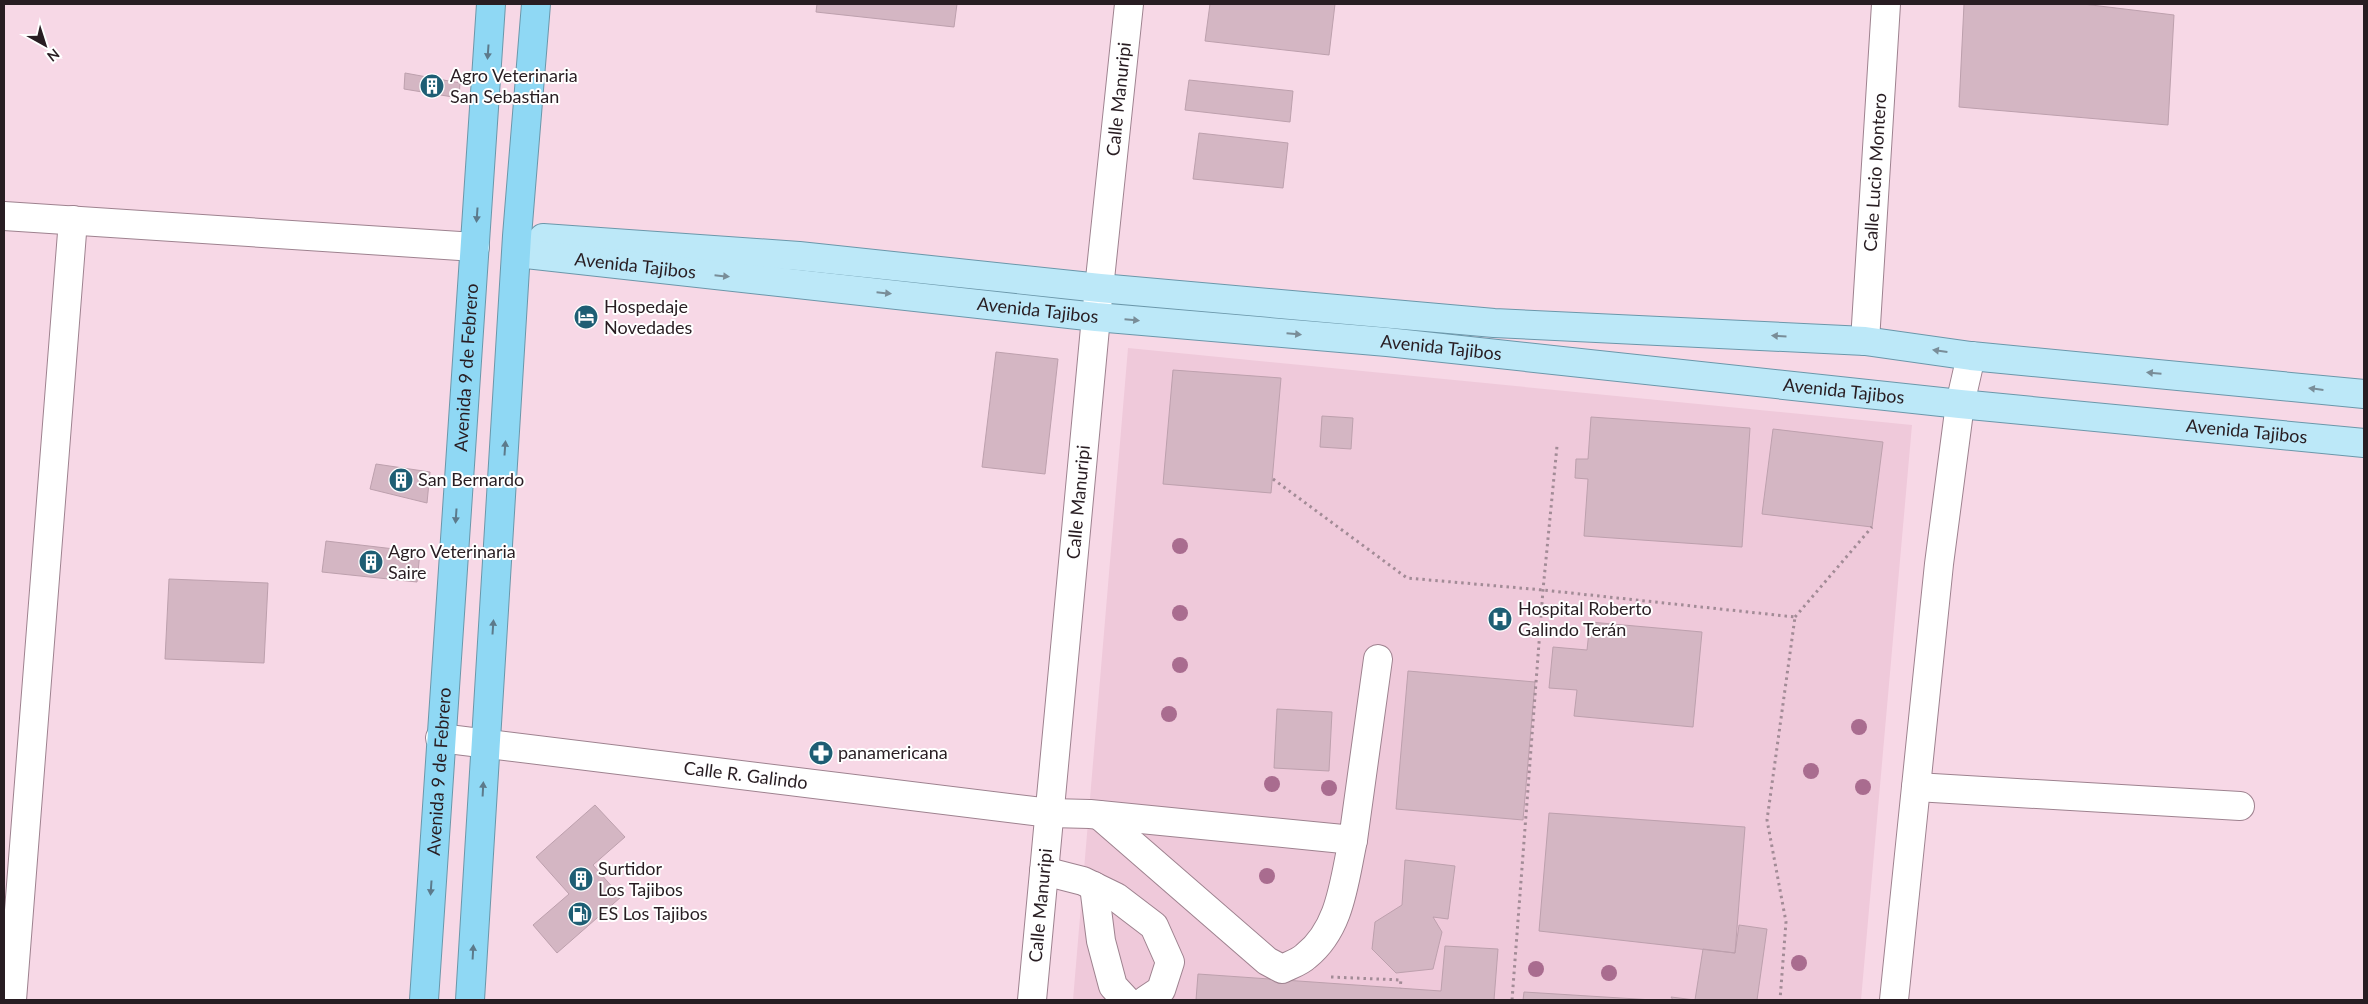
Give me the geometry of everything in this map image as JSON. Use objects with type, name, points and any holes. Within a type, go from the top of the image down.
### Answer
[{"type":"highway","name":"Avenida 9 de Febrero","points":[[424,1000],[440,738],[491,4]]},
{"type":"highway","points":[[470,1000],[517,245],[536,4]]},
{"type":"main road","name":"Avenida Tajibos","points":[[517,245],[798,256],[1100,288],[1494,323],[1865,341],[1971,356],[2364,394]]},
{"type":"main road","name":"Avenida Tajibos","points":[[517,245],[1096,317],[1388,342],[1960,404],[2364,443]]},
{"type":"street","name":"Calle Manuripi","points":[[1032,1000],[1096,317],[1129,4]]},
{"type":"street","name":"Calle Lucio Montero","points":[[1865,341],[1886,4]]},
{"type":"street","points":[[4,216],[475,247]]},
{"type":"street","points":[[12,1000],[73,220]]},
{"type":"street","points":[[1894,1000],[1939,564],[1960,404],[1971,356]]},
{"type":"street","points":[[1099,815],[1267,961],[1282,969],[1306,957],[1323,938],[1337,915],[1353,840],[1378,659]]},
{"type":"street","name":"Calle R. Galindo","points":[[440,738],[1050,813],[1099,815],[1353,840]]},
{"type":"street","points":[[1916,787],[2240,806]]},
{"type":"street","points":[[1044,871],[1083,880],[1116,896],[1154,926],[1170,962],[1161,990],[1146,1000]]},
{"type":"street","points":[[1094,886],[1101,941],[1113,986],[1126,1000]]},
{"type":"path","points":[[1512,1000],[1543,590],[1557,446]]},
{"type":"path","points":[[1273,479],[1407,578],[1543,590],[1795,617]]},
{"type":"path","points":[[1780,1000],[1786,922],[1767,820],[1795,617],[1872,527]]},
{"type":"path","points":[[1282,969],[1292,975],[1402,980],[1400,988]]},
{"type":"shaded area","name":"Hospital Roberto Galindo Terán","points":[[1128,348],[1912,425],[1861,1000],[1073,1000]]},
{"type":"building","points":[[817,4],[957,4],[954,27],[816,12]]},
{"type":"building","points":[[1210,4],[1335,4],[1329,55],[1205,41]]},
{"type":"building","points":[[1964,4],[2083,4],[2174,15],[2168,125],[1959,107]]},
{"type":"building","name":"Agro Veterinaria San Sebastian","points":[[405,73],[460,83],[459,98],[404,89]]},
{"type":"building","points":[[1189,80],[1293,91],[1290,122],[1185,110]]},
{"type":"building","points":[[1199,133],[1288,143],[1283,188],[1193,179]]},
{"type":"building","points":[[996,352],[1058,359],[1045,474],[982,467]]},
{"type":"building","points":[[1173,370],[1281,378],[1271,493],[1163,484]]},
{"type":"building","points":[[1322,416],[1353,418],[1351,449],[1320,447]]},
{"type":"building","points":[[1591,417],[1750,428],[1742,547],[1584,536],[1588,479],[1575,478],[1576,459],[1588,459]]},
{"type":"building","points":[[1773,429],[1883,442],[1872,527],[1762,514]]},
{"type":"building","name":"San Bernardo","points":[[376,464],[430,472],[427,503],[370,489]]},
{"type":"building","name":"Agro Veterinaria Saire","points":[[326,541],[420,552],[417,582],[322,572]]},
{"type":"building","points":[[169,579],[268,583],[264,663],[165,659]]},
{"type":"building","points":[[1590,622],[1702,632],[1693,727],[1574,716],[1577,690],[1549,688],[1553,647],[1587,650]]},
{"type":"building","points":[[1408,671],[1535,682],[1523,820],[1396,809]]},
{"type":"building","points":[[1277,709],[1332,712],[1329,771],[1274,768]]},
{"type":"building","name":"Surtidor Los Tajibos","points":[[595,805],[625,837],[593,865],[621,897],[557,953],[533,925],[569,894],[536,857]]},
{"type":"building","points":[[1549,813],[1745,827],[1735,953],[1539,931]]},
{"type":"building","points":[[1405,860],[1455,866],[1448,919],[1433,917],[1442,932],[1433,969],[1396,973],[1372,949],[1375,922],[1402,905]]},
{"type":"building","points":[[1739,925],[1767,929],[1757,1000],[1695,1000],[1703,949],[1735,953]]},
{"type":"building","points":[[1445,946],[1498,949],[1494,1000],[1196,1000],[1198,974],[1441,991]]},
{"type":"building","points":[[1524,992],[1653,1000],[1523,1000]]},
{"type":"building","points":[[1671,997],[1695,1000],[1673,1000]]},
{"type":"place","name":"Agro Veterinaria San Sebastian","points":[[432,86]]},
{"type":"place","name":"Hospedaje Novedades","points":[[586,317]]},
{"type":"place","name":"San Bernardo","points":[[401,480]]},
{"type":"place","name":"Agro Veterinaria Saire","points":[[371,562]]},
{"type":"place","name":"Hospital Roberto Galindo Terán","points":[[1500,619]]},
{"type":"place","name":"panamericana","points":[[821,753]]},
{"type":"place","name":"Surtidor Los Tajibos","points":[[581,879]]},
{"type":"place","name":"ES Los Tajibos","points":[[580,914]]}]
